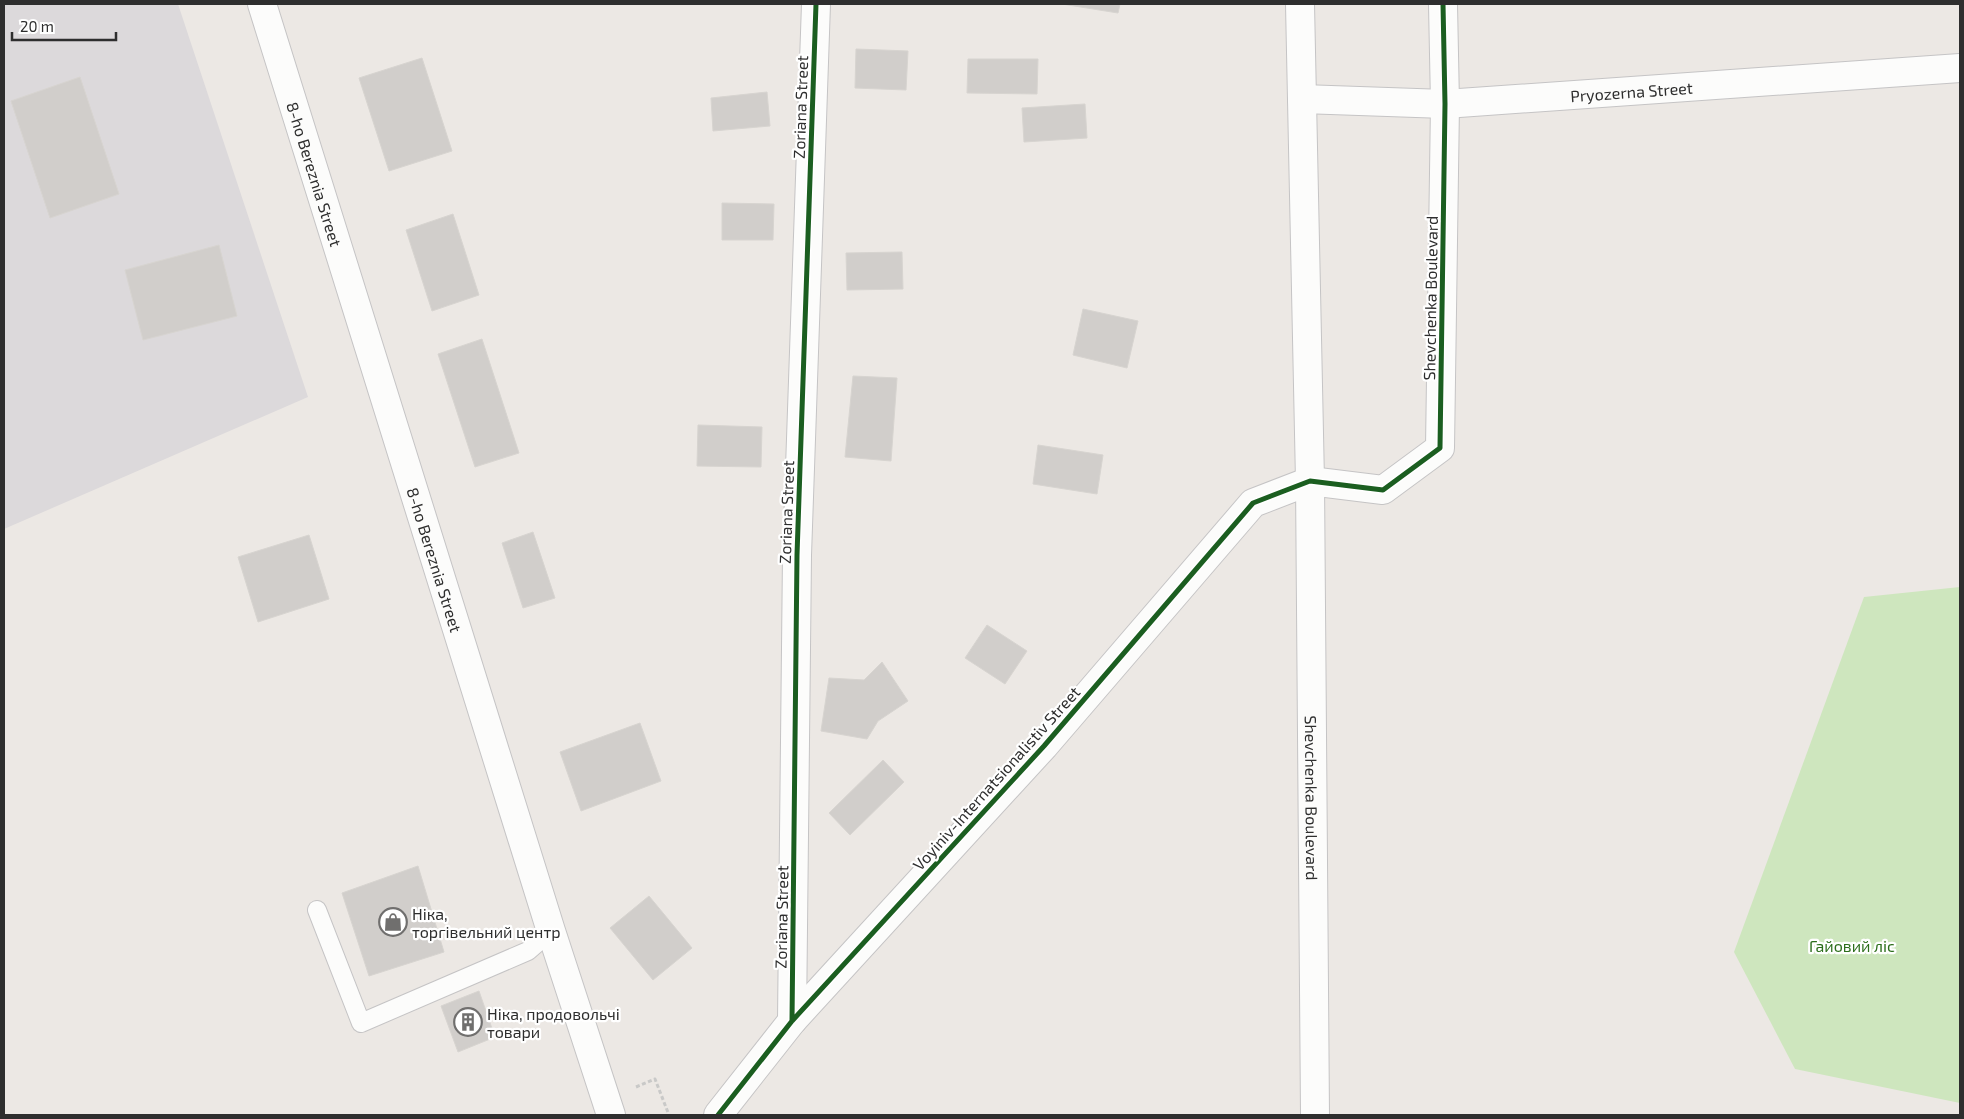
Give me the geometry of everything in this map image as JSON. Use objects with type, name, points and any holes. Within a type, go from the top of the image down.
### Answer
[{"type":"street","name":"8-ho Bereznia Street","points":[[262,4],[551,931],[611,1115]]},
{"type":"street","name":"Zoriana Street","points":[[792,1021],[797,555],[816,4]]},
{"type":"street","name":"Shevchenka Boulevard","points":[[1300,4],[1310,481],[1315,1115]]},
{"type":"street","name":"Shevchenka Boulevard","points":[[1310,481],[1383,490],[1440,448],[1445,104],[1443,4]]},
{"type":"street","name":"Pryozerna Street","points":[[1302,99],[1445,104],[1960,68]]},
{"type":"street","name":"Voyiniv-Internatsionalistiv Street","points":[[718,1115],[792,1021],[1044,746],[1253,503],[1310,481]]},
{"type":"lane","points":[[317,910],[361,1023],[528,951],[551,931]]},
{"type":"shaded area","points":[[4,4],[178,4],[308,397],[4,529]]},
{"type":"green space","name":"Гайовий ліс","points":[[1960,587],[1960,1103],[1795,1069],[1734,952],[1864,597]]},
{"type":"building","points":[[1062,4],[1120,4],[1118,13]]},
{"type":"building","points":[[856,49],[908,51],[906,90],[855,88]]},
{"type":"building","points":[[422,58],[452,151],[389,171],[359,78]]},
{"type":"building","points":[[968,59],[1038,59],[1037,94],[967,93]]},
{"type":"building","points":[[80,77],[119,194],[50,218],[11,101]]},
{"type":"building","points":[[767,92],[770,126],[713,131],[711,98]]},
{"type":"building","points":[[1085,104],[1087,138],[1024,142],[1022,108]]},
{"type":"building","points":[[722,203],[774,204],[773,240],[722,240]]},
{"type":"building","points":[[453,214],[479,295],[432,311],[406,230]]},
{"type":"building","points":[[219,245],[237,316],[143,340],[125,270]]},
{"type":"building","points":[[902,252],[903,289],[847,290],[846,253]]},
{"type":"building","points":[[1083,309],[1138,321],[1127,368],[1073,355]]},
{"type":"building","points":[[482,339],[519,453],[475,467],[438,354]]},
{"type":"building","points":[[853,376],[897,378],[891,461],[845,457]]},
{"type":"building","points":[[698,425],[762,427],[761,467],[697,466]]},
{"type":"building","points":[[1038,445],[1103,455],[1097,494],[1033,484]]},
{"type":"building","points":[[533,532],[555,598],[523,608],[502,543]]},
{"type":"building","points":[[309,535],[329,599],[258,622],[238,557]]},
{"type":"building","points":[[987,625],[1027,651],[1005,684],[965,658]]},
{"type":"building","points":[[882,662],[908,701],[878,721],[867,739],[821,731],[829,678],[864,680]]},
{"type":"building","points":[[640,723],[661,781],[581,811],[560,752]]},
{"type":"building","points":[[883,760],[904,782],[850,835],[829,813]]},
{"type":"building","name":"Ніка, торгівельний центр","points":[[418,866],[444,952],[369,976],[342,893]]},
{"type":"building","points":[[649,896],[692,948],[653,980],[610,928]]},
{"type":"building","name":"Ніка, продовольчі товари","points":[[479,991],[495,1037],[458,1052],[441,1006]]},
{"type":"cycle path","points":[[792,1021],[797,555],[816,4]]},
{"type":"cycle path","points":[[718,1115],[792,1021],[1044,746],[1253,503],[1310,481],[1383,490],[1440,448],[1445,104],[1443,4]]},
{"type":"place","name":"Ніка, торгівельний центр","points":[[393,922]]},
{"type":"place","name":"Ніка, продовольчі товари","points":[[468,1022]]}]
